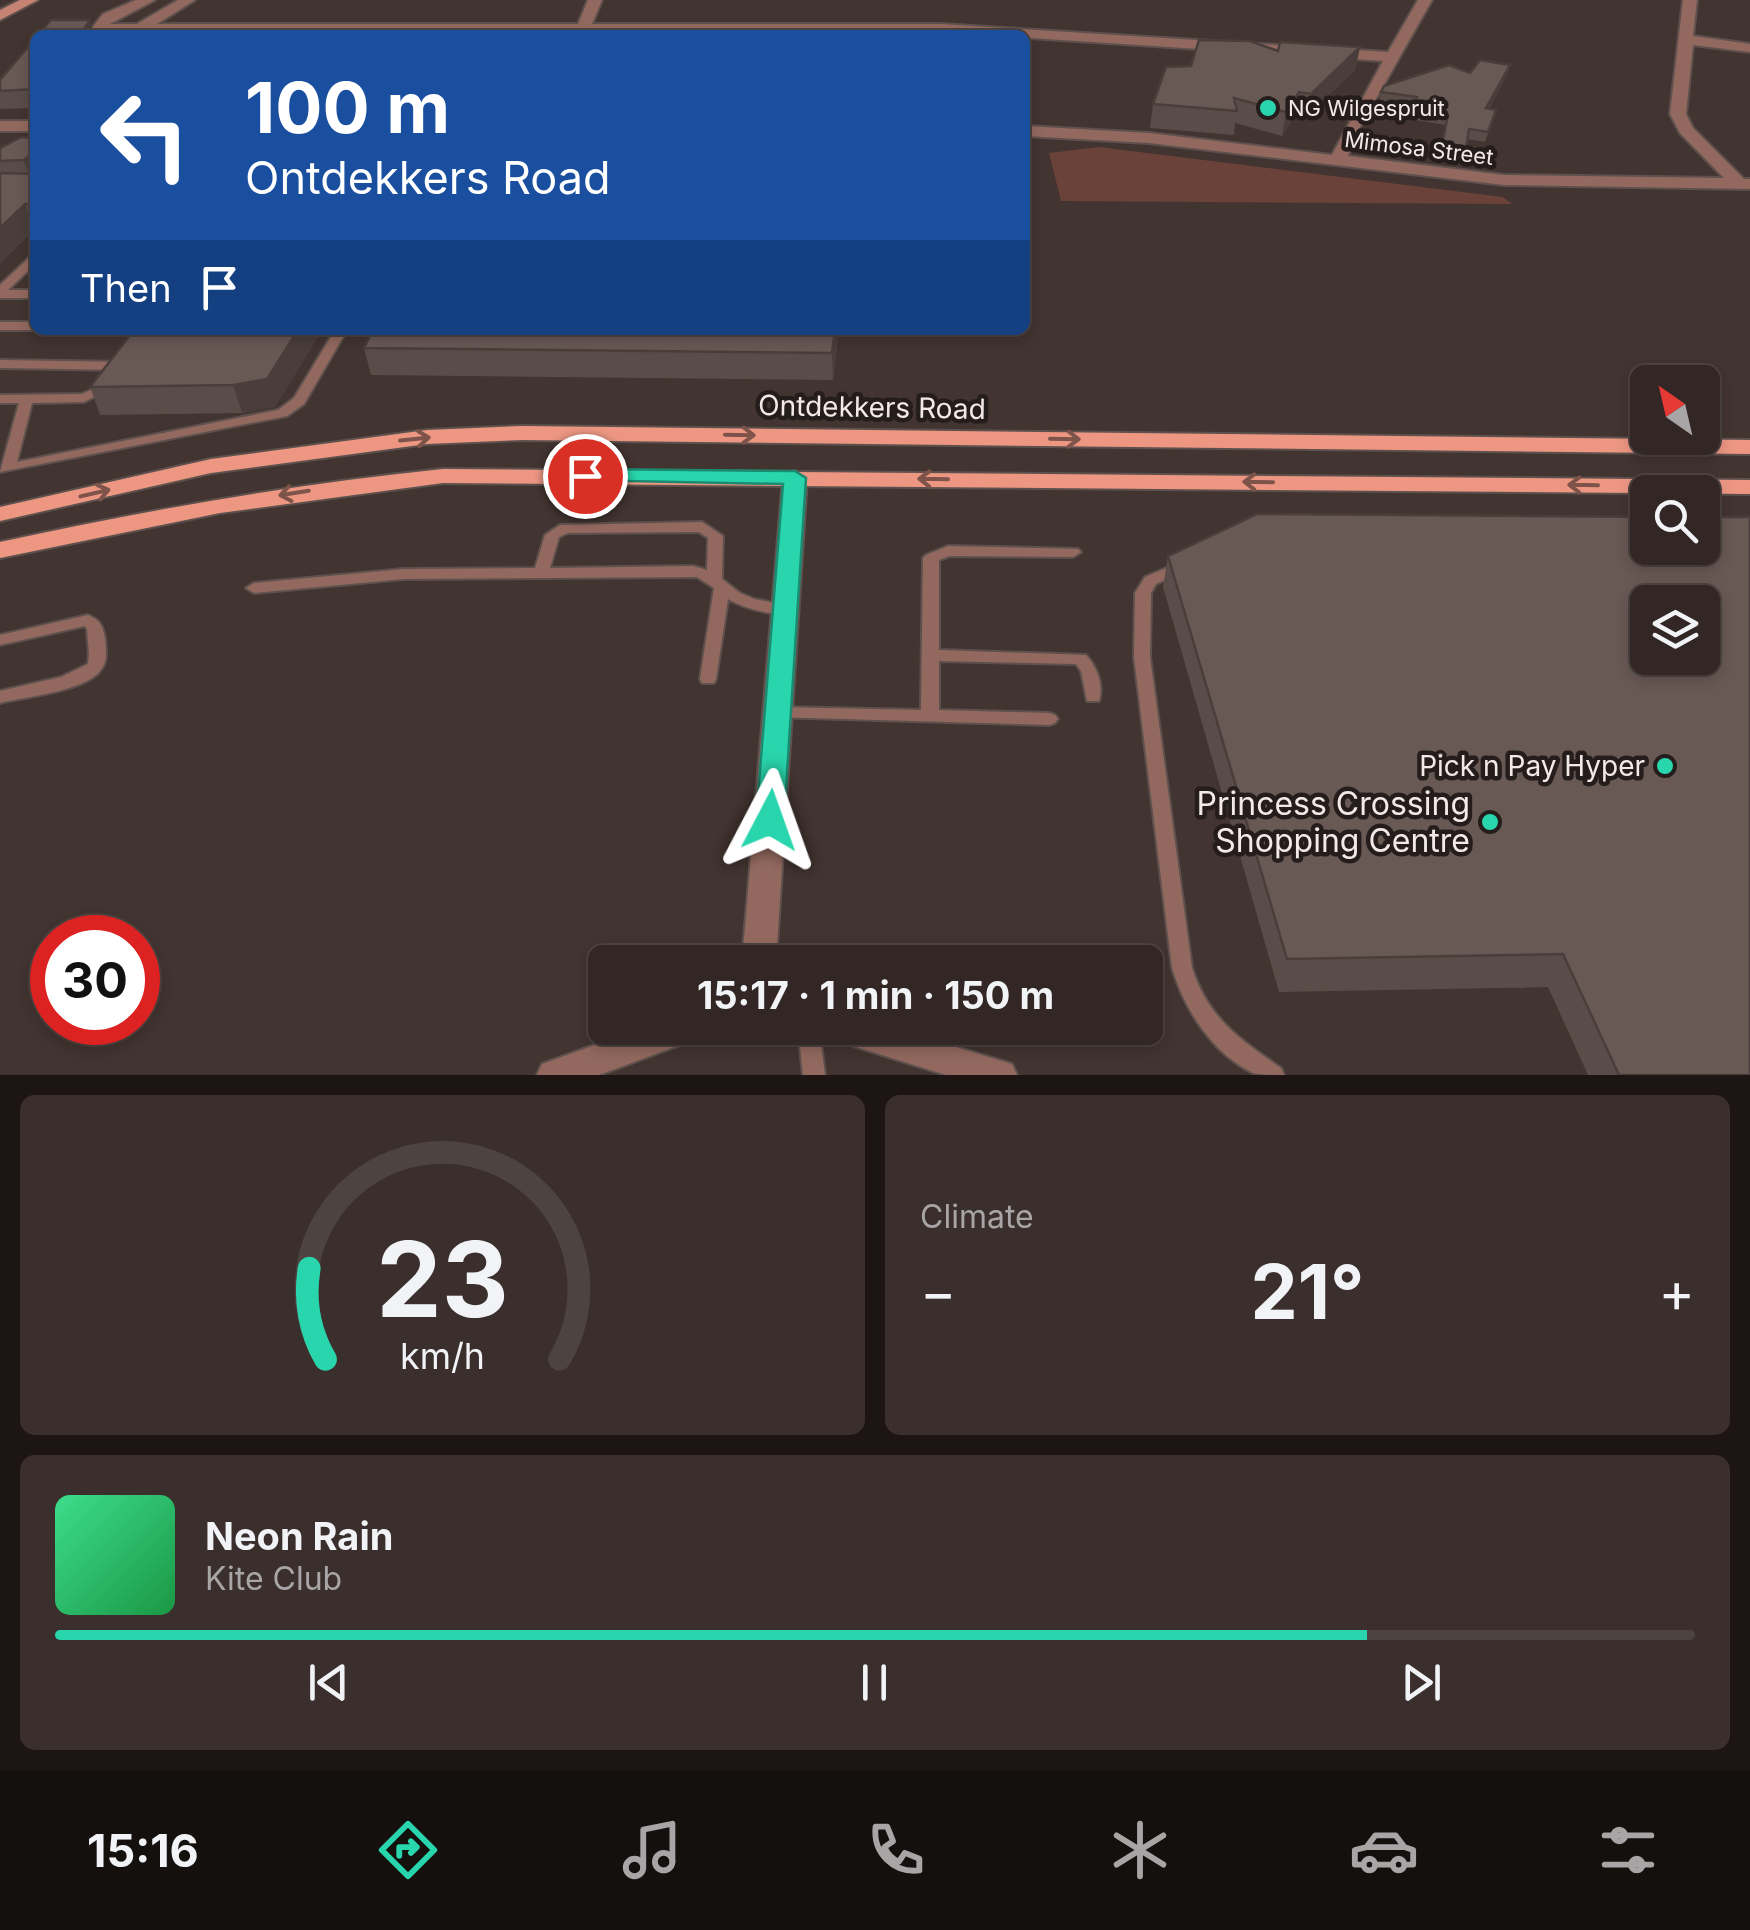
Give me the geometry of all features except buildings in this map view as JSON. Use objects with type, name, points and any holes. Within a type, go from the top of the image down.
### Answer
[{"type":"main road","points":[[1,16],[31,0]]},
{"type":"main road","name":"Ontdekkers Road","points":[[0,514],[211,466],[427,437],[522,433],[1750,447]]},
{"type":"main road","points":[[0,550],[142,518],[342,485],[443,476],[1750,487]]},
{"type":"street","points":[[116,30],[99,28],[108,17],[148,0]]},
{"type":"street","points":[[137,30],[188,0]]},
{"type":"street","points":[[582,30],[596,0]]},
{"type":"street","points":[[1338,161],[1348,134],[1425,0]]},
{"type":"street","points":[[1690,0],[1678,114],[1686,130],[1744,184]]},
{"type":"street","points":[[1030,32],[1395,57]]},
{"type":"street","points":[[1684,39],[1750,48]]},
{"type":"street","points":[[0,126],[30,126]]},
{"type":"street","name":"Mimosa Street","points":[[1030,131],[1149,138],[1538,182],[1744,184]]},
{"type":"street","points":[[760,945],[795,478]]},
{"type":"street","points":[[556,1075],[638,1045]]},
{"type":"street","points":[[899,1045],[999,1075]]},
{"type":"lane","points":[[0,293],[30,269]]},
{"type":"lane","points":[[0,293],[30,294]]},
{"type":"lane","points":[[0,326],[30,326]]},
{"type":"lane","points":[[26,400],[4,469],[282,413],[299,401],[338,335]]},
{"type":"lane","points":[[0,364],[130,360],[111,384],[94,395],[60,401],[0,399]]},
{"type":"lane","points":[[541,572],[552,535],[565,528],[702,528],[716,536],[718,582],[708,679]]},
{"type":"lane","points":[[930,716],[931,558],[948,551],[1073,552]]},
{"type":"lane","points":[[1194,561],[1150,581],[1143,592],[1142,657],[1182,968],[1190,998],[1207,1022],[1228,1044],[1272,1075]]},
{"type":"lane","points":[[254,588],[404,574],[693,571],[752,604],[785,610]]},
{"type":"lane","points":[[0,640],[88,620],[96,627],[97,662],[94,669],[78,678],[0,697]]},
{"type":"lane","points":[[930,656],[1080,659],[1089,669],[1093,697]]},
{"type":"lane","points":[[778,713],[1050,719]]},
{"type":"lane","points":[[811,1045],[814,1075]]},
{"type":"shaded area","points":[[1099,147],[1503,197],[1512,204],[1061,201],[1049,153]]},
{"type":"place","name":"NG Wilgespruit","points":[[1268,108]]},
{"type":"place","name":"Pick n Pay Hyper","points":[[1665,766]]},
{"type":"place","name":"Princess Crossing Shopping Centre","points":[[1490,822]]},
{"type":"route","points":[[585,476],[795,478],[770,820]]}]
